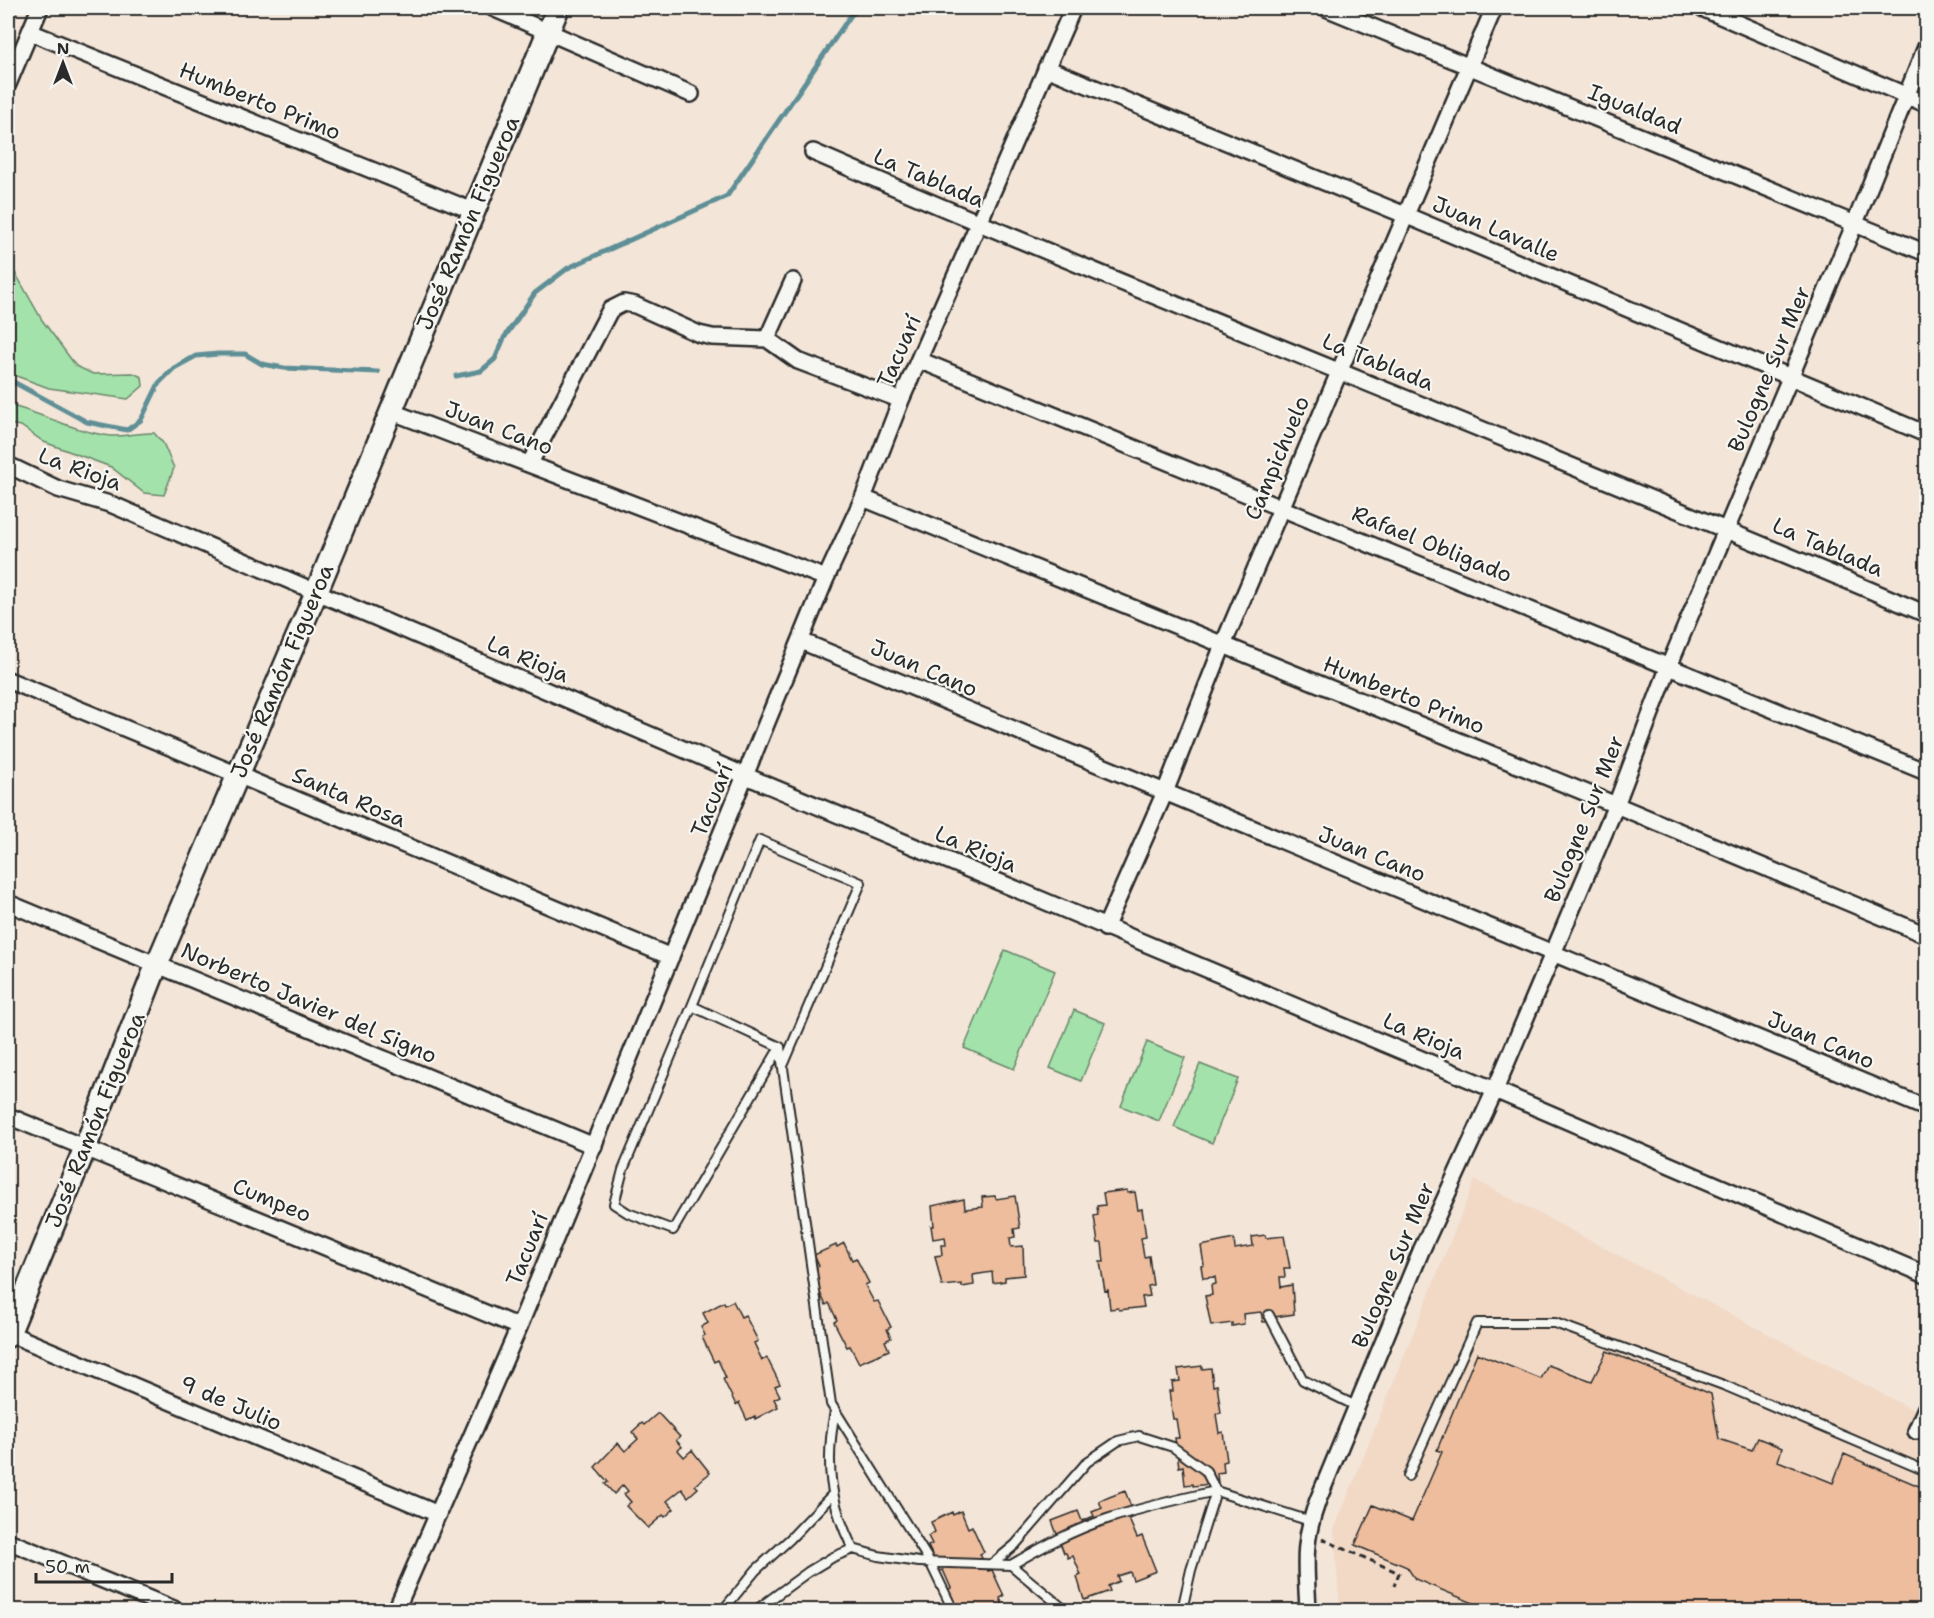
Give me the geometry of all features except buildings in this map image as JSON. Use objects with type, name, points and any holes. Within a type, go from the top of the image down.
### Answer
[{"type":"main road","name":"José Ramón Figueroa","points":[[8,1334],[85,1148],[157,964],[316,593],[558,8]]},
{"type":"street","points":[[8,84],[40,8]]},
{"type":"street","points":[[493,8],[691,94]]},
{"type":"street","name":"Tacuarí","points":[[396,1611],[519,1327],[826,578],[863,498],[901,400],[1073,8]]},
{"type":"street","name":"Igualdad","points":[[1326,8],[1926,253]]},
{"type":"street","name":"Campichuelo","points":[[1104,927],[1165,792],[1223,645],[1494,8]]},
{"type":"street","points":[[1702,8],[1926,104]]},
{"type":"street","name":"Humberto Primo","points":[[30,32],[473,211]]},
{"type":"street","name":"Bulogne Sur Mer","points":[[1308,1611],[1305,1560],[1308,1527],[1421,1251],[1495,1090],[1616,805],[1669,666],[1855,223],[1926,47]]},
{"type":"street","name":"Juan Lavalle","points":[[1046,68],[1406,215],[1926,434]]},
{"type":"street","name":"La Tablada","points":[[813,152],[980,224],[1726,528],[1926,614]]},
{"type":"street","points":[[767,339],[793,281]]},
{"type":"street","points":[[530,463],[610,310],[624,303],[635,305],[699,334],[711,337],[767,339],[798,361],[901,400]]},
{"type":"street","name":"Rafael Obligado","points":[[919,360],[1926,772]]},
{"type":"street","name":"Juan Cano","points":[[390,411],[826,578]]},
{"type":"street","name":"La Rioja","points":[[8,465],[58,489],[113,505],[746,776],[1495,1090],[1926,1275]]},
{"type":"street","name":"Humberto Primo","points":[[863,498],[1616,805],[1926,935]]},
{"type":"street","name":"Juan Cano","points":[[801,642],[1926,1108]]},
{"type":"street","name":"Santa Rosa","points":[[8,680],[671,957]]},
{"type":"street","name":"Norberto Javier del Signo","points":[[8,903],[594,1146]]},
{"type":"street","name":"Cumpeo","points":[[8,1116],[519,1327]]},
{"type":"street","name":"9 de Julio","points":[[8,1334],[438,1514]]},
{"type":"street","points":[[1916,1431],[1926,1408]]},
{"type":"street","points":[[8,1541],[176,1611]]},
{"type":"lane","points":[[780,1047],[673,1230],[628,1213],[614,1204],[623,1170],[760,840],[861,883],[783,1066]]},
{"type":"lane","points":[[692,1006],[780,1047]]},
{"type":"lane","points":[[780,1047],[831,1404],[930,1562],[953,1611]]},
{"type":"lane","points":[[1269,1315],[1303,1380],[1358,1407]]},
{"type":"lane","points":[[1408,1476],[1477,1323],[1555,1323],[1726,1386],[1926,1471]]},
{"type":"lane","points":[[835,1411],[831,1434],[832,1495],[841,1525],[853,1549]]},
{"type":"lane","points":[[992,1563],[1015,1545],[1088,1462],[1118,1441],[1139,1436],[1173,1448],[1206,1471],[1216,1491],[1191,1570],[1182,1611]]},
{"type":"lane","points":[[1011,1565],[1054,1541],[1106,1519],[1216,1491],[1308,1527]]},
{"type":"lane","points":[[723,1611],[756,1570],[790,1539],[832,1495]]},
{"type":"lane","points":[[756,1611],[808,1572],[832,1557],[853,1549],[878,1556],[930,1562],[1011,1565],[1065,1611]]},
{"type":"path","points":[[1308,1527],[1399,1574],[1394,1586]]},
{"type":"shaded area","points":[[1475,1180],[1917,1412],[1926,1397],[1926,1610],[1340,1610],[1334,1530]]},
{"type":"green space","points":[[8,8],[18,8],[8,33]]},
{"type":"green space","points":[[8,260],[42,320],[76,366],[93,374],[133,373],[142,377],[143,386],[128,399],[49,388],[8,373]]},
{"type":"green space","points":[[8,405],[98,434],[116,436],[154,433],[163,443],[174,468],[164,495],[144,493],[111,467],[44,442],[21,426],[8,424]]},
{"type":"green space","points":[[1005,950],[1055,971],[1014,1069],[964,1048]]},
{"type":"green space","points":[[1074,1010],[1105,1023],[1081,1081],[1050,1068]]},
{"type":"green space","points":[[1147,1042],[1185,1058],[1159,1121],[1121,1106]]},
{"type":"green space","points":[[1200,1064],[1238,1079],[1212,1143],[1174,1127]]},
{"type":"waterway","points":[[456,376],[481,371],[495,359],[504,338],[535,293],[568,268],[727,196],[851,15],[861,8]]},
{"type":"waterway","points":[[8,379],[87,422],[127,430],[141,420],[159,383],[174,368],[196,356],[245,354],[262,364],[284,368],[378,372]]}]
